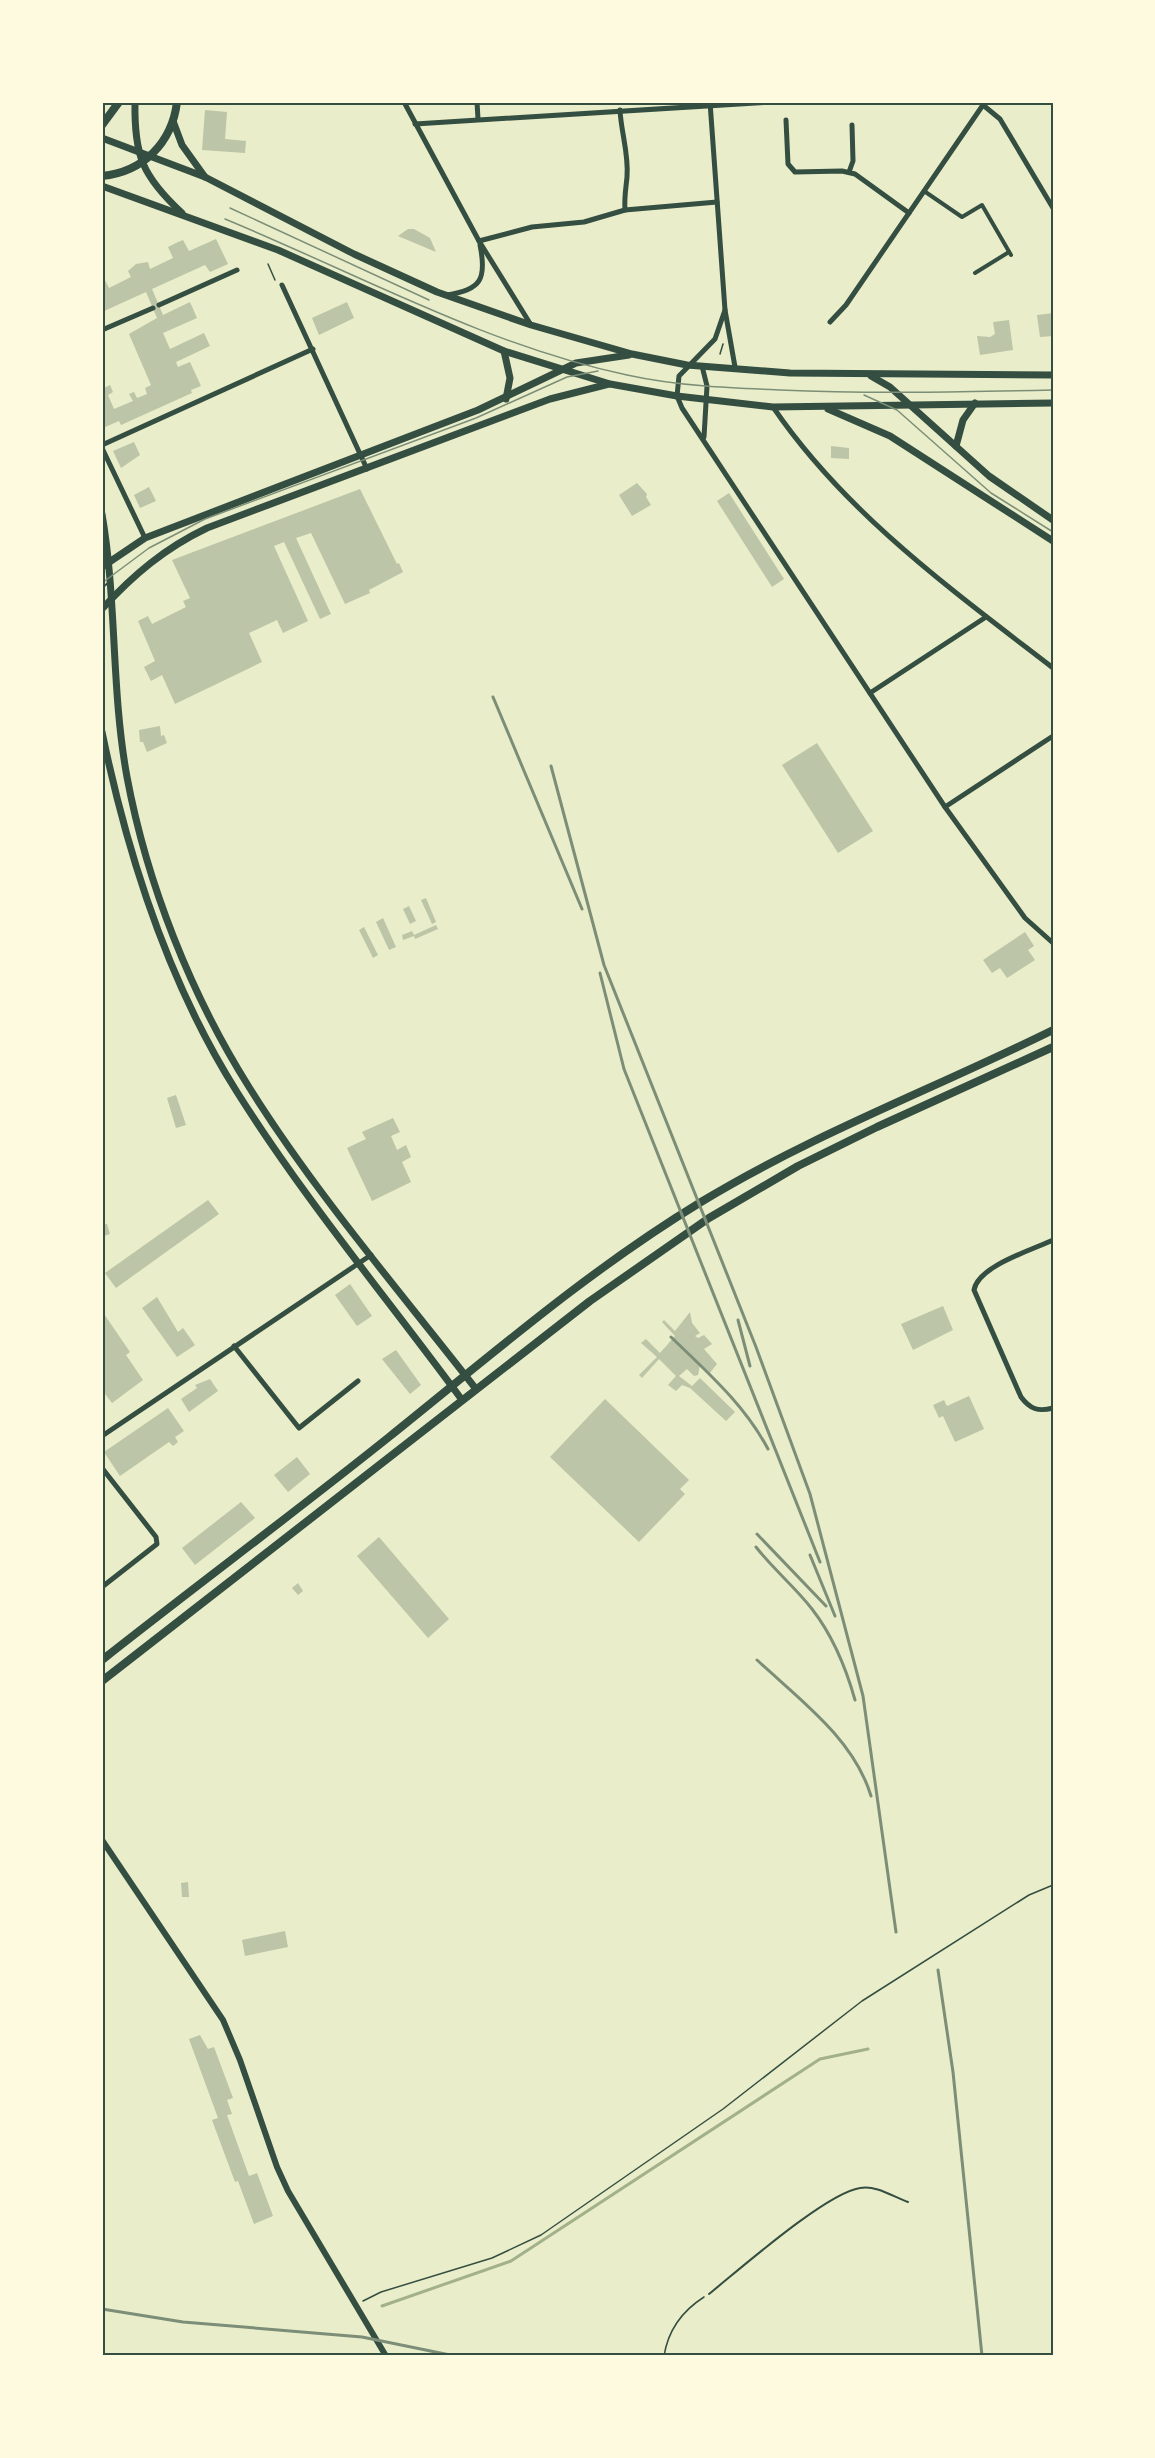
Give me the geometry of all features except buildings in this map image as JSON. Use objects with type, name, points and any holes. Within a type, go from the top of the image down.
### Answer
[{"type":"main road","points":[[102,125],[119,102]]},
{"type":"main road","points":[[135,102],[137,150],[142,164],[169,202],[185,216]]},
{"type":"main road","points":[[102,176],[126,172],[152,156],[163,142],[177,102]]},
{"type":"main road","points":[[172,121],[205,177]]},
{"type":"main road","points":[[102,138],[205,177],[354,254],[447,295],[531,325],[632,354],[687,365],[790,373],[1053,375]]},
{"type":"main road","points":[[102,186],[278,250],[504,351],[610,384],[677,396],[773,407],[1053,403]]},
{"type":"main road","points":[[504,351],[510,378],[506,399]]},
{"type":"main road","points":[[102,567],[145,538],[506,399],[583,360],[632,354]]},
{"type":"main road","points":[[869,375],[890,387],[998,483],[1053,520]]},
{"type":"main road","points":[[102,609],[151,561],[189,537],[550,399],[610,384]]},
{"type":"main road","points":[[956,446],[963,420],[975,403]]},
{"type":"main road","points":[[825,408],[890,436],[1053,541]]},
{"type":"main road","points":[[102,514],[111,581],[118,709],[127,777],[140,832],[170,923],[204,1003],[247,1085],[300,1161],[476,1389]]},
{"type":"main road","points":[[102,732],[138,879],[195,1014],[236,1090],[358,1263],[462,1400]]},
{"type":"main road","points":[[102,1660],[452,1386],[479,1362],[578,1286],[683,1213],[745,1177],[872,1113],[1049,1032]]},
{"type":"main road","points":[[102,1681],[629,1272],[709,1218],[798,1166],[877,1127],[1053,1047]]},
{"type":"street","points":[[404,102],[479,240],[531,325]]},
{"type":"street","points":[[477,102],[478,119]]},
{"type":"street","points":[[593,102],[593,112]]},
{"type":"street","points":[[415,124],[770,102]]},
{"type":"street","points":[[710,104],[725,310],[735,367]]},
{"type":"street","points":[[830,322],[846,305],[984,104],[1000,120],[1053,208]]},
{"type":"street","points":[[620,110],[626,168],[623,187],[625,210]]},
{"type":"street","points":[[786,120],[788,164],[791,169],[795,172],[849,172],[909,213]]},
{"type":"street","points":[[849,172],[853,161],[852,125]]},
{"type":"street","points":[[924,191],[962,217],[982,205],[1010,254],[975,273]]},
{"type":"street","points":[[479,240],[532,227],[584,222],[613,216],[625,210],[717,202]]},
{"type":"street","points":[[447,295],[473,288],[481,278],[484,264],[479,240]]},
{"type":"street","points":[[102,330],[237,270]]},
{"type":"street","points":[[282,285],[367,469]]},
{"type":"street","points":[[725,310],[715,339],[687,365],[679,376],[677,396],[682,408],[945,807],[1025,918],[1053,943]]},
{"type":"street","points":[[145,538],[102,447],[313,349]]},
{"type":"street","points":[[702,366],[707,386],[704,439]]},
{"type":"street","points":[[773,407],[798,441],[877,527],[1053,668]]},
{"type":"street","points":[[870,693],[987,617]]},
{"type":"street","points":[[945,807],[1053,736]]},
{"type":"street","points":[[1049,1032],[1053,1023]]},
{"type":"street","points":[[1053,1240],[991,1268],[980,1276],[974,1290],[1021,1397],[1035,1409],[1053,1408]]},
{"type":"street","points":[[102,1436],[371,1255]]},
{"type":"street","points":[[234,1346],[299,1428],[358,1381]]},
{"type":"street","points":[[102,1468],[156,1538],[157,1544],[102,1587]]},
{"type":"street","points":[[102,1840],[223,2020],[240,2060],[284,2183],[386,2356]]},
{"type":"lane","points":[[163,142],[177,133]]},
{"type":"lane","points":[[102,588],[111,581]]},
{"type":"lane","points":[[709,2294],[807,2217],[847,2192],[870,2187],[908,2202]]},
{"type":"path","points":[[268,264],[276,282],[282,285]]},
{"type":"path","points":[[357,2304],[381,2292],[501,2255],[541,2235],[723,2109],[862,2001],[1029,1895],[1053,1885]]},
{"type":"path","points":[[664,2356],[668,2338],[677,2322],[709,2294]]},
{"type":"waterway","points":[[382,2306],[511,2261],[820,2059],[868,2049]]},
{"type":"tram line","points":[[230,208],[429,300]]},
{"type":"tram line","points":[[225,219],[473,327],[523,346],[627,375],[703,386],[814,391],[1053,390]]},
{"type":"tram line","points":[[102,583],[149,548],[205,519],[476,418],[567,377],[598,371]]},
{"type":"tram line","points":[[864,395],[897,410],[991,493],[1053,532]]},
{"type":"railway","points":[[493,697],[582,909]]},
{"type":"railway","points":[[551,766],[604,965],[756,1347],[810,1494],[863,1696],[896,1932]]},
{"type":"railway","points":[[600,973],[624,1069],[820,1562]]},
{"type":"railway","points":[[738,1320],[750,1366]]},
{"type":"railway","points":[[671,1337],[736,1403],[748,1417],[768,1449]]},
{"type":"railway","points":[[757,1534],[826,1606]]},
{"type":"railway","points":[[756,1547],[820,1619],[838,1653],[855,1700]]},
{"type":"railway","points":[[810,1555],[835,1616]]},
{"type":"railway","points":[[757,1660],[807,1705],[839,1738],[863,1775],[871,1796]]},
{"type":"railway","points":[[938,1970],[953,2072],[982,2356]]},
{"type":"railway","points":[[102,2309],[183,2322],[362,2337],[455,2356]]}]
